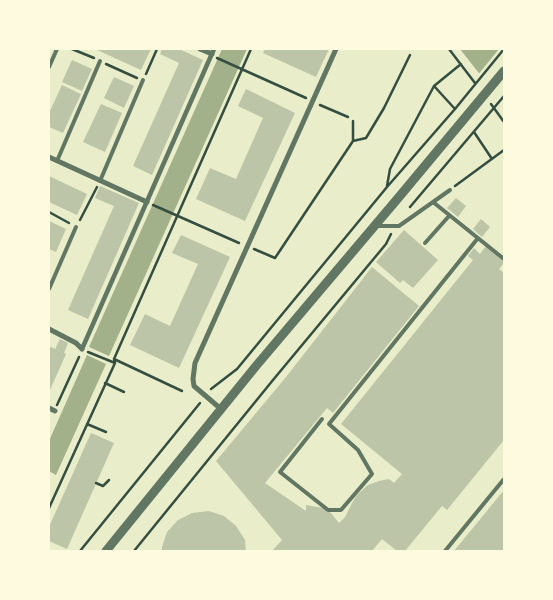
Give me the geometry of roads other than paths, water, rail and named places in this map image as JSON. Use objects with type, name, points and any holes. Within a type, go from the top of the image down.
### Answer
[{"type":"street","points":[[49,329],[76,343],[82,349],[150,203],[213,52],[200,49]]},
{"type":"street","points":[[221,409],[194,386],[195,364],[336,49]]},
{"type":"street","points":[[106,551],[221,409],[373,226],[400,197],[504,70]]},
{"type":"street","points":[[49,157],[150,203]]},
{"type":"street","points":[[49,408],[55,411]]},
{"type":"lane","points":[[49,67],[57,49]]},
{"type":"lane","points":[[57,161],[100,61]]},
{"type":"lane","points":[[100,180],[143,80]]},
{"type":"lane","points":[[373,226],[400,226],[450,190]]},
{"type":"lane","points":[[433,202],[504,259]]},
{"type":"lane","points":[[425,243],[449,216]]},
{"type":"lane","points":[[49,289],[76,227]]},
{"type":"lane","points":[[322,419],[280,472],[328,510],[341,510],[372,474],[358,450],[328,424],[478,238]]},
{"type":"lane","points":[[445,551],[504,480]]}]
